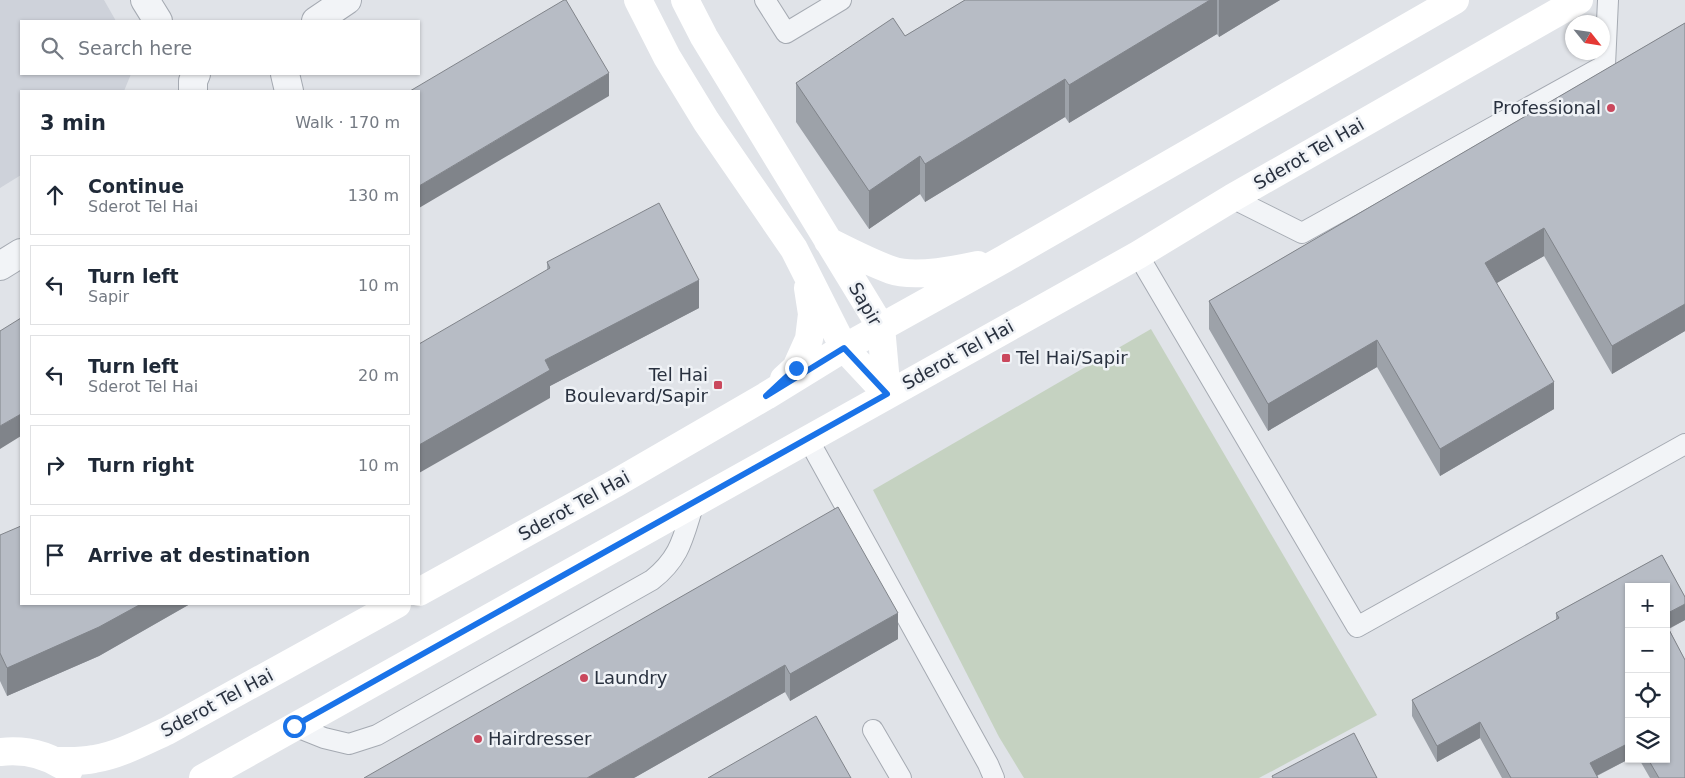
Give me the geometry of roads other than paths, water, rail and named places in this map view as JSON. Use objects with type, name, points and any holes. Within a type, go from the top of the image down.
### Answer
[{"type":"main road","name":"Sapir","points":[[638,0],[667,57],[706,121],[794,249],[826,308],[844,348],[887,394]]},
{"type":"main road","name":"Sapir","points":[[685,0],[704,37],[881,328],[887,394]]},
{"type":"main road","name":"Sderot Tel Hai","points":[[420,591],[616,484],[844,348],[1456,0]]},
{"type":"main road","name":"Sderot Tel Hai","points":[[203,778],[1138,255],[1232,198],[1579,0]]},
{"type":"main road","points":[[828,241],[891,270],[917,273],[950,271],[1004,258]]},
{"type":"main road","points":[[766,396],[796,368],[809,339],[812,314],[808,287],[794,249]]},
{"type":"main road","name":"Sderot Tel Hai","points":[[54,761],[92,760],[110,756],[167,731],[396,605]]},
{"type":"main road","points":[[0,752],[23,751],[47,757],[68,769],[78,778]]},
{"type":"street","points":[[145,0],[157,20]]},
{"type":"street","points":[[317,20],[347,0]]},
{"type":"street","points":[[286,75],[289,90]]},
{"type":"street","points":[[0,248],[20,236]]},
{"type":"street","points":[[0,266],[20,254]]},
{"type":"lane","points":[[766,0],[786,33],[841,0]]},
{"type":"lane","points":[[1232,198],[1302,233],[1605,65],[1608,0]]},
{"type":"lane","points":[[1138,255],[1357,627],[1685,444]]},
{"type":"lane","points":[[808,439],[994,778]]},
{"type":"lane","points":[[294,726],[324,738],[348,744],[377,735],[652,580],[673,560],[681,546],[694,503]]},
{"type":"lane","points":[[873,730],[901,778]]},
{"type":"place","name":"Professional","points":[[1611,108]]},
{"type":"place","name":"Tel Hai/Sapir","points":[[1006,358]]},
{"type":"place","name":"Tel Hai Boulevard/Sapir","points":[[718,385]]},
{"type":"place","name":"Laundry","points":[[584,678]]},
{"type":"place","name":"Hairdresser","points":[[478,739]]}]
